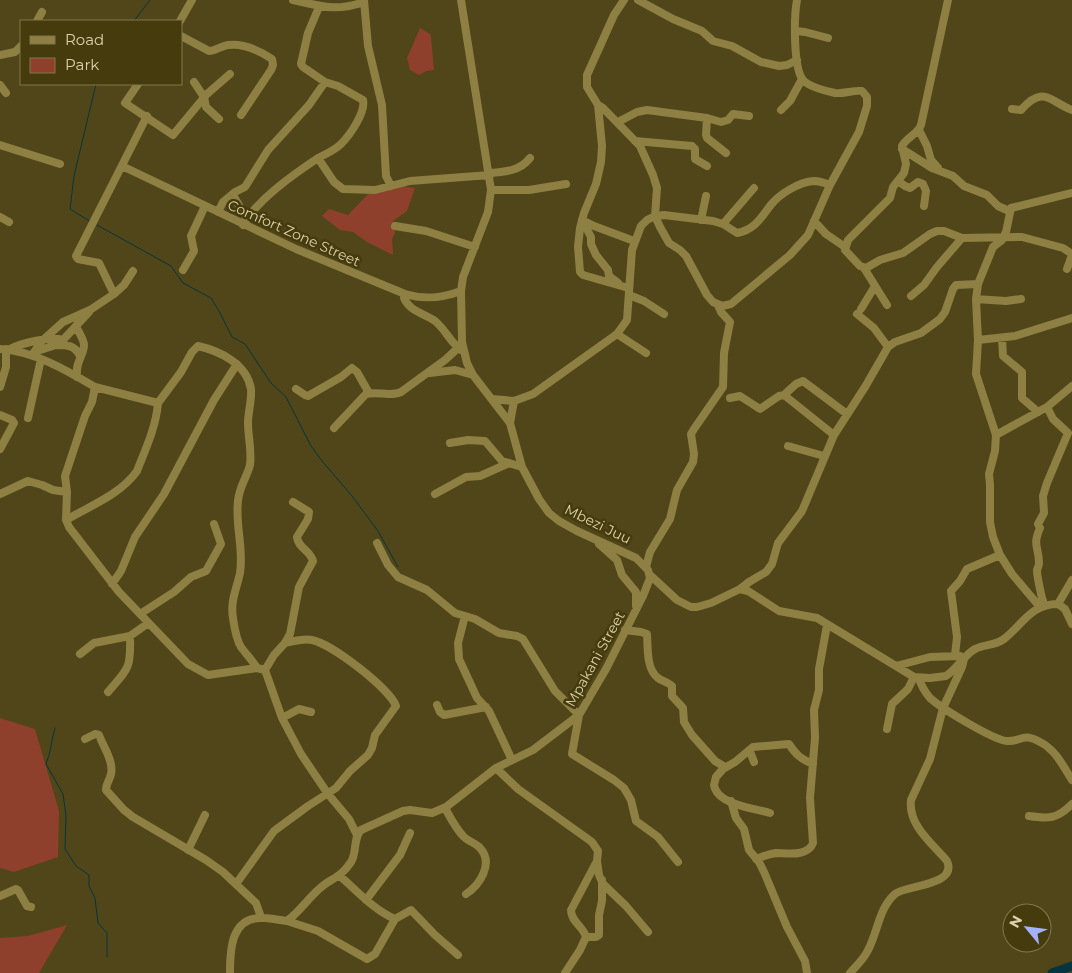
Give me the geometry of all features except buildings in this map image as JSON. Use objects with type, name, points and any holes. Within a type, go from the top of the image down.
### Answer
[{"type":"street","points":[[181,20],[192,0]]},
{"type":"street","points":[[293,0],[345,8],[364,1],[365,29],[382,105],[386,176],[391,186]]},
{"type":"street","points":[[461,0],[490,174],[491,190],[490,205],[463,277],[461,291],[461,350]]},
{"type":"street","points":[[624,0],[614,15],[587,75],[587,87],[598,105],[602,162],[582,220],[578,247],[580,272],[582,275],[628,289]]},
{"type":"street","points":[[718,305],[726,306],[731,304],[790,255],[808,236],[830,185],[860,132],[867,106],[867,96],[862,91],[834,92],[809,84],[802,79],[797,60],[795,32],[797,0]]},
{"type":"street","points":[[941,172],[931,160],[928,146],[920,130],[948,0]]},
{"type":"street","points":[[643,1],[673,19],[702,31],[713,42],[732,46],[761,62],[779,66],[787,65],[797,60]]},
{"type":"street","points":[[233,195],[245,222],[270,194],[318,158],[343,143],[357,122],[364,106],[362,100],[338,86],[325,82],[301,64],[308,33],[323,5]]},
{"type":"street","points":[[38,20],[42,12]]},
{"type":"street","points":[[795,32],[805,32],[828,38]]},
{"type":"street","points":[[182,37],[209,51],[227,45],[239,46],[261,53],[272,59],[273,65],[271,70],[241,115]]},
{"type":"street","points":[[0,55],[19,51]]},
{"type":"street","points":[[137,85],[125,103],[173,135],[204,98],[230,74]]},
{"type":"street","points":[[781,110],[790,100],[802,79]]},
{"type":"street","points":[[194,82],[204,98],[206,107],[219,119]]},
{"type":"street","points":[[218,212],[224,202],[245,187],[268,150],[309,104],[325,82]]},
{"type":"street","points":[[0,85],[6,93]]},
{"type":"street","points":[[1012,109],[1021,110],[1030,101],[1045,96],[1072,110]]},
{"type":"street","points":[[598,105],[618,122],[644,152],[657,188],[656,216],[669,243],[684,252],[707,295],[718,305],[721,312],[730,322],[724,353],[722,387],[694,428],[692,434],[693,462],[677,490],[670,519],[650,552],[646,566],[650,575],[677,600],[691,607],[711,603],[740,589],[770,569],[778,543],[802,510],[834,434],[865,387],[888,347],[895,342],[921,333],[940,319],[945,312],[956,285],[978,284]]},
{"type":"street","points":[[618,122],[638,112],[647,110],[707,118],[721,122],[728,120],[733,114],[748,116]]},
{"type":"street","points":[[114,294],[99,263],[84,261],[76,256],[122,166],[136,134],[147,116]]},
{"type":"street","points":[[707,118],[706,135],[726,153]]},
{"type":"street","points":[[887,305],[864,268],[846,253],[845,247],[848,240],[890,198],[893,187],[906,168],[906,160],[902,149],[904,142],[920,130]]},
{"type":"street","points":[[635,141],[690,145],[695,149],[695,159],[707,166]]},
{"type":"street","points":[[0,145],[60,164]]},
{"type":"street","points":[[902,149],[941,172],[953,176],[964,186],[986,195],[998,206],[1009,211]]},
{"type":"street","points":[[318,158],[334,182],[342,189],[375,190],[425,179],[490,174],[514,170],[530,158]]},
{"type":"street","name":"Comfort Zone Street","points":[[122,166],[218,212],[245,222],[296,249],[405,294],[415,297],[433,298],[461,291]]},
{"type":"street","points":[[492,399],[514,401],[525,398],[548,384],[617,334],[627,320],[631,258],[634,241],[644,223],[656,216],[664,215],[712,221],[723,224],[737,233],[757,223],[777,199],[796,187],[815,181],[830,185]]},
{"type":"street","points":[[898,181],[910,188],[918,182],[923,184],[926,191],[924,206]]},
{"type":"street","points":[[491,190],[529,190],[566,184]]},
{"type":"street","points":[[723,224],[754,188]]},
{"type":"street","points":[[1072,193],[1015,206],[1009,211],[1006,232],[1003,238],[993,247],[978,284],[976,299],[978,340],[976,374],[996,435],[995,451],[989,474],[991,530],[1000,555],[1012,574],[1042,604],[1056,604],[1065,609],[1072,624]]},
{"type":"street","points":[[701,220],[706,196]]},
{"type":"street","points":[[183,270],[194,251],[191,238],[192,233],[205,206]]},
{"type":"street","points":[[0,217],[9,222]]},
{"type":"street","points":[[582,220],[634,241]]},
{"type":"street","points":[[582,220],[591,237],[591,244],[598,259],[608,270],[609,276],[664,314]]},
{"type":"street","points":[[814,221],[826,234],[845,247]]},
{"type":"street","points":[[395,226],[426,231],[475,247]]},
{"type":"street","points":[[864,268],[880,260],[903,253],[933,232],[944,231],[962,238],[1022,237],[1063,248],[1072,254],[1067,269]]},
{"type":"street","points":[[911,296],[924,285],[962,238]]},
{"type":"street","points":[[33,354],[56,345],[63,340],[78,321],[90,310],[124,285],[133,271]]},
{"type":"street","points":[[875,286],[859,312],[888,347]]},
{"type":"street","points":[[405,294],[404,298],[409,305],[421,314],[434,319],[461,350],[473,375],[510,423]]},
{"type":"street","points":[[976,299],[1006,301],[1021,299]]},
{"type":"street","points":[[978,340],[1002,338],[1072,318]]},
{"type":"street","points":[[33,354],[42,341],[63,322],[78,321]]},
{"type":"street","points":[[77,377],[77,366],[84,343],[78,321]]},
{"type":"street","points":[[617,334],[646,353]]},
{"type":"street","points":[[5,349],[22,343],[52,338],[63,340]]},
{"type":"street","points":[[1002,338],[1003,356],[1022,372],[1022,398],[1038,412]]},
{"type":"street","points":[[56,345],[73,347],[80,356]]},
{"type":"street","points":[[66,520],[110,494],[138,471],[154,429],[158,415],[158,403],[181,372],[196,347],[211,350],[237,364],[251,387],[248,418],[251,456],[250,465],[242,483],[238,501],[241,558],[240,573],[232,605],[232,613],[240,645],[262,669],[282,718],[301,754],[328,794],[349,818],[357,835],[357,845],[353,859],[340,876],[319,888],[287,921]]},
{"type":"street","points":[[5,349],[33,354],[95,387],[158,403]]},
{"type":"street","points":[[0,387],[6,367],[5,349]]},
{"type":"street","points":[[334,428],[348,415],[363,396],[369,393],[395,394],[408,388],[461,350]]},
{"type":"street","points":[[28,418],[41,359]]},
{"type":"street","points":[[112,584],[121,571],[135,537],[164,494],[214,400],[237,364]]},
{"type":"street","points":[[296,389],[304,396],[308,396],[341,377],[352,368],[357,372],[369,393]]},
{"type":"street","points":[[425,374],[455,370],[473,375]]},
{"type":"street","points":[[730,398],[740,396],[760,409],[803,381],[847,414]]},
{"type":"street","points":[[996,435],[1048,406],[1072,386]]},
{"type":"street","points":[[95,387],[92,402],[65,476],[67,492],[66,520],[112,584],[147,624],[188,664],[208,675],[262,669],[286,642],[290,634],[299,587],[313,561],[310,554],[297,542],[297,537],[308,519],[309,512],[293,502]]},
{"type":"street","points":[[784,395],[834,434]]},
{"type":"street","points":[[510,423],[514,401]]},
{"type":"street","points":[[1042,604],[1037,571],[1039,564],[1036,539],[1040,528],[1038,524],[1044,514],[1043,496],[1070,430],[1053,420],[1048,406]]},
{"type":"street","points":[[0,415],[12,420],[14,423],[0,449]]},
{"type":"street","name":"Mbezi Juu","points":[[510,423],[522,467],[539,499],[549,513],[570,528],[629,554],[646,566]]},
{"type":"street","points":[[450,443],[468,440],[485,441],[496,455],[507,464],[522,467]]},
{"type":"street","points":[[788,446],[824,456]]},
{"type":"street","points":[[435,494],[466,477],[478,476],[507,464]]},
{"type":"street","points":[[0,494],[28,482],[53,490],[67,492]]},
{"type":"street","points":[[140,614],[174,592],[191,577],[203,573],[208,568],[221,544],[214,524]]},
{"type":"street","points":[[592,538],[617,560],[622,575],[637,594],[636,610]]},
{"type":"street","points":[[377,543],[388,565],[398,578],[427,590],[451,611],[504,634],[523,639],[555,691],[580,715],[572,754],[624,788],[631,800],[636,820],[658,837],[678,862]]},
{"type":"street","points":[[954,655],[957,638],[951,592],[967,569],[1000,555]]},
{"type":"street","name":"Mpakani Street","points":[[357,835],[361,830],[403,811],[432,813],[445,808],[496,768],[533,750],[580,715],[636,610],[650,575]]},
{"type":"street","points":[[1056,604],[1072,580]]},
{"type":"street","points":[[740,589],[748,591],[779,611],[814,617],[917,678],[925,691],[943,708],[975,727],[1005,741],[1026,737],[1043,743],[1054,752],[1072,780]]},
{"type":"street","points":[[917,678],[946,676],[977,648],[1000,642],[1042,604]]},
{"type":"street","points":[[465,616],[458,643],[459,659],[477,698],[486,707],[512,760]]},
{"type":"street","points":[[80,654],[98,642],[130,636],[147,624]]},
{"type":"street","points":[[756,859],[773,854],[802,852],[812,846],[810,798],[815,738],[814,710],[819,690],[819,669],[827,625]]},
{"type":"street","points":[[625,630],[647,634],[648,654],[654,674],[670,683],[673,688],[672,698],[683,708],[685,725],[713,758],[725,767]]},
{"type":"street","points":[[108,692],[127,670],[130,662],[130,636]]},
{"type":"street","points":[[236,884],[274,831],[336,788],[370,752],[375,735],[395,709],[396,704],[346,657],[313,640],[286,642]]},
{"type":"street","points":[[896,666],[930,657],[954,655],[965,658]]},
{"type":"street","points":[[850,973],[868,951],[880,916],[886,905],[896,894],[902,890],[929,885],[948,870],[947,861],[925,837],[910,806],[913,795],[930,759],[943,708],[965,658]]},
{"type":"street","points":[[887,729],[892,704],[917,678]]},
{"type":"street","points":[[437,705],[442,714],[447,716],[486,707]]},
{"type":"street","points":[[282,718],[298,709],[311,712]]},
{"type":"street","points":[[85,738],[96,734],[99,735],[111,765],[111,774],[106,790],[124,810],[223,872],[256,903],[262,917]]},
{"type":"street","points":[[770,813],[748,808],[719,795],[715,789],[716,778],[725,767],[732,764],[755,746],[787,744],[799,758],[813,764]]},
{"type":"street","points":[[748,750],[752,754],[754,762]]},
{"type":"street","points":[[496,768],[518,789],[592,842],[598,851],[600,875],[603,884],[626,906],[648,932]]},
{"type":"street","points":[[731,801],[736,818],[744,829],[749,850],[764,872],[787,927],[805,961],[807,973]]},
{"type":"street","points":[[1029,816],[1048,819],[1055,817],[1072,804]]},
{"type":"street","points":[[445,808],[463,836],[478,846],[485,855],[486,864],[482,878],[466,894]]},
{"type":"street","points":[[188,850],[205,815]]},
{"type":"street","points":[[366,900],[400,855],[410,833]]},
{"type":"street","points":[[565,973],[586,937],[583,929],[570,914],[570,910],[598,861]]},
{"type":"street","points":[[340,876],[380,911],[395,919]]},
{"type":"street","points":[[586,937],[596,937],[599,935],[602,878]]},
{"type":"street","points":[[0,896],[16,889],[27,906],[31,907]]},
{"type":"street","points":[[230,973],[230,952],[232,940],[236,932],[240,926],[262,917],[287,921],[318,931],[367,959],[375,954],[395,919],[411,910],[458,956]]},
{"type":"green space","points":[[420,28],[430,34],[431,37],[434,70],[426,71],[419,75],[410,70],[407,58]]},
{"type":"green space","points":[[401,186],[415,188],[407,211],[393,221],[395,233],[392,239],[393,255],[367,242],[353,232],[340,230],[322,216],[329,209],[348,215],[368,194]]},
{"type":"green space","points":[[0,718],[35,729],[59,811],[58,857],[14,872],[0,868]]},
{"type":"green space","points":[[67,925],[39,973],[0,973],[0,938],[28,936]]},
{"type":"waterway","points":[[135,20],[150,0]]},
{"type":"waterway","points":[[91,222],[70,209],[74,176],[96,85]]},
{"type":"waterway","points":[[97,225],[171,266],[183,283],[211,298],[232,337],[245,344],[271,383],[286,397],[311,446],[378,531],[398,567]]},
{"type":"waterway","points":[[55,728],[46,764],[63,794],[66,816],[65,849],[76,866],[89,875],[89,886],[95,898],[98,923],[107,933],[107,957]]},
{"type":"waterway","points":[[1052,973],[1072,966]]}]
